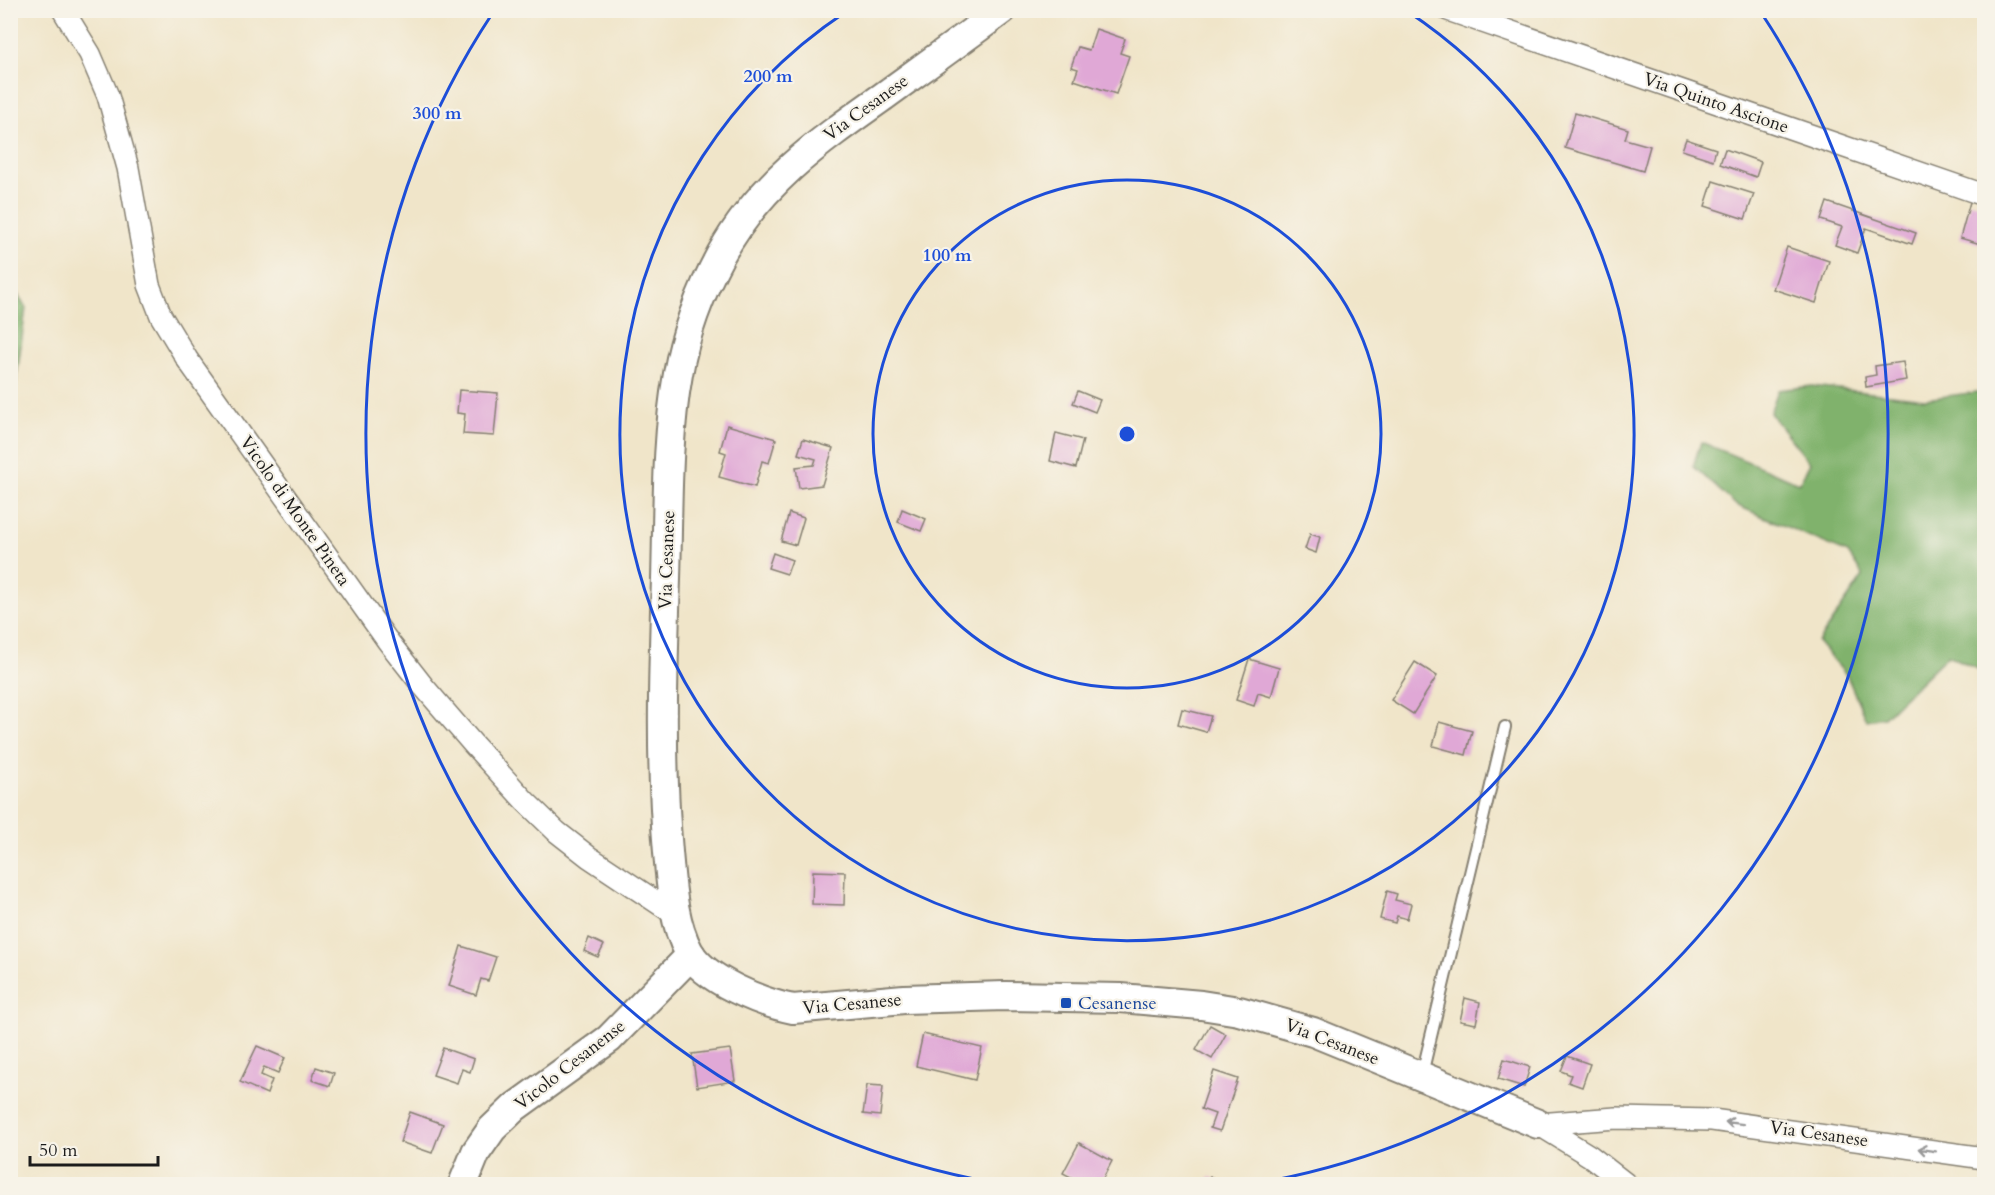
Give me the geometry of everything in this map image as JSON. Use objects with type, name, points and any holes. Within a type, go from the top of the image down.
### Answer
[{"type":"street","name":"Vicolo di Monte Pineta","points":[[63,10],[90,54],[108,96],[126,160],[149,285],[161,316],[187,359],[387,640],[473,744],[557,832],[676,915]]},
{"type":"street","name":"Via Cesanese","points":[[1002,10],[820,141],[789,167],[737,228],[701,297],[679,370],[674,399],[669,464],[662,730],[666,830],[676,915],[682,937],[691,955],[709,972],[744,993],[775,1006],[793,1009],[904,999],[1005,996],[1120,998],[1201,1005],[1239,1011],[1313,1032],[1538,1124],[1616,1118],[1712,1120],[1984,1158]]},
{"type":"street","name":"Via Quinto Ascione","points":[[1448,10],[1984,195]]},
{"type":"street","name":"Vicolo Cesanense","points":[[463,1185],[480,1144],[496,1124],[515,1107],[609,1039],[691,955]]},
{"type":"street","points":[[1538,1124],[1590,1156],[1626,1185]]},
{"type":"lane","points":[[1421,1077],[1504,727]]},
{"type":"green space","points":[[11,284],[26,308],[11,419]]},
{"type":"green space","points":[[1812,386],[1925,399],[1984,391],[1984,672],[1948,655],[1884,717],[1866,720],[1847,676],[1818,642],[1863,576],[1848,553],[1736,505],[1693,466],[1701,442],[1799,483],[1810,463],[1770,413],[1778,390]]},
{"type":"building","points":[[1096,29],[1125,39],[1120,53],[1129,56],[1116,94],[1074,80],[1078,69],[1071,67],[1078,47],[1089,50]]},
{"type":"building","points":[[1575,113],[1628,129],[1625,139],[1650,146],[1643,171],[1565,148]]},
{"type":"building","points":[[1686,139],[1716,149],[1713,160],[1682,150]]},
{"type":"building","points":[[1725,149],[1761,162],[1756,177],[1720,164]]},
{"type":"building","points":[[1713,181],[1754,194],[1745,219],[1705,206]]},
{"type":"building","points":[[1827,202],[1916,233],[1912,244],[1866,228],[1857,253],[1835,245],[1842,227],[1821,220]]},
{"type":"building","points":[[1970,202],[1984,206],[1984,245],[1960,238]]},
{"type":"building","points":[[1787,247],[1829,261],[1816,303],[1773,289]]},
{"type":"building","points":[[1903,362],[1906,380],[1866,387],[1865,377],[1876,375],[1875,366]]},
{"type":"building","points":[[459,390],[498,393],[494,436],[463,434],[465,414],[457,413]]},
{"type":"building","points":[[1078,391],[1100,400],[1095,412],[1073,403]]},
{"type":"building","points":[[727,425],[776,439],[769,463],[762,461],[755,487],[719,477],[726,453],[720,451]]},
{"type":"building","points":[[1056,433],[1083,440],[1076,468],[1050,461]]},
{"type":"building","points":[[803,439],[833,448],[822,485],[799,488],[796,467],[814,465],[816,459],[798,454]]},
{"type":"building","points":[[902,509],[926,519],[921,531],[898,522]]},
{"type":"building","points":[[789,513],[804,518],[796,545],[781,541]]},
{"type":"building","points":[[1310,534],[1320,537],[1316,553],[1305,549]]},
{"type":"building","points":[[773,553],[792,560],[787,574],[768,568]]},
{"type":"building","points":[[1249,659],[1279,668],[1271,697],[1258,693],[1254,706],[1236,700]]},
{"type":"building","points":[[1415,662],[1437,676],[1413,714],[1391,700]]},
{"type":"building","points":[[1182,709],[1211,716],[1206,732],[1178,724]]},
{"type":"building","points":[[1439,722],[1472,731],[1466,755],[1433,746]]},
{"type":"building","points":[[813,871],[845,872],[844,905],[812,904]]},
{"type":"building","points":[[1387,891],[1397,894],[1395,900],[1411,904],[1407,919],[1397,916],[1395,923],[1380,919]]},
{"type":"building","points":[[589,938],[604,945],[598,957],[584,951]]},
{"type":"building","points":[[461,946],[496,957],[488,981],[481,979],[476,995],[449,986]]},
{"type":"building","points":[[1465,998],[1480,1002],[1476,1024],[1460,1021]]},
{"type":"building","points":[[1210,1025],[1226,1034],[1212,1059],[1196,1050]]},
{"type":"building","points":[[923,1034],[982,1048],[975,1080],[916,1066]]},
{"type":"building","points":[[257,1046],[285,1058],[278,1073],[264,1067],[261,1075],[272,1080],[267,1094],[240,1082]]},
{"type":"building","points":[[443,1048],[474,1059],[470,1072],[462,1069],[457,1083],[433,1075]]},
{"type":"building","points":[[730,1049],[735,1081],[697,1087],[692,1054]]},
{"type":"building","points":[[1567,1056],[1590,1064],[1582,1087],[1568,1082],[1571,1075],[1561,1071]]},
{"type":"building","points":[[1504,1059],[1530,1067],[1524,1087],[1498,1079]]},
{"type":"building","points":[[316,1067],[334,1073],[330,1086],[312,1080]]},
{"type":"building","points":[[1214,1071],[1238,1079],[1220,1131],[1210,1128],[1215,1114],[1201,1109]]},
{"type":"building","points":[[867,1085],[883,1086],[880,1116],[863,1114]]},
{"type":"building","points":[[410,1112],[443,1124],[432,1153],[400,1142]]},
{"type":"building","points":[[1079,1143],[1112,1161],[1100,1184],[1084,1184],[1063,1173]]},
{"type":"building","points":[[1210,1177],[1223,1184],[1205,1184]]},
{"type":"place","name":"Cesanense","points":[[1066,1003]]}]
